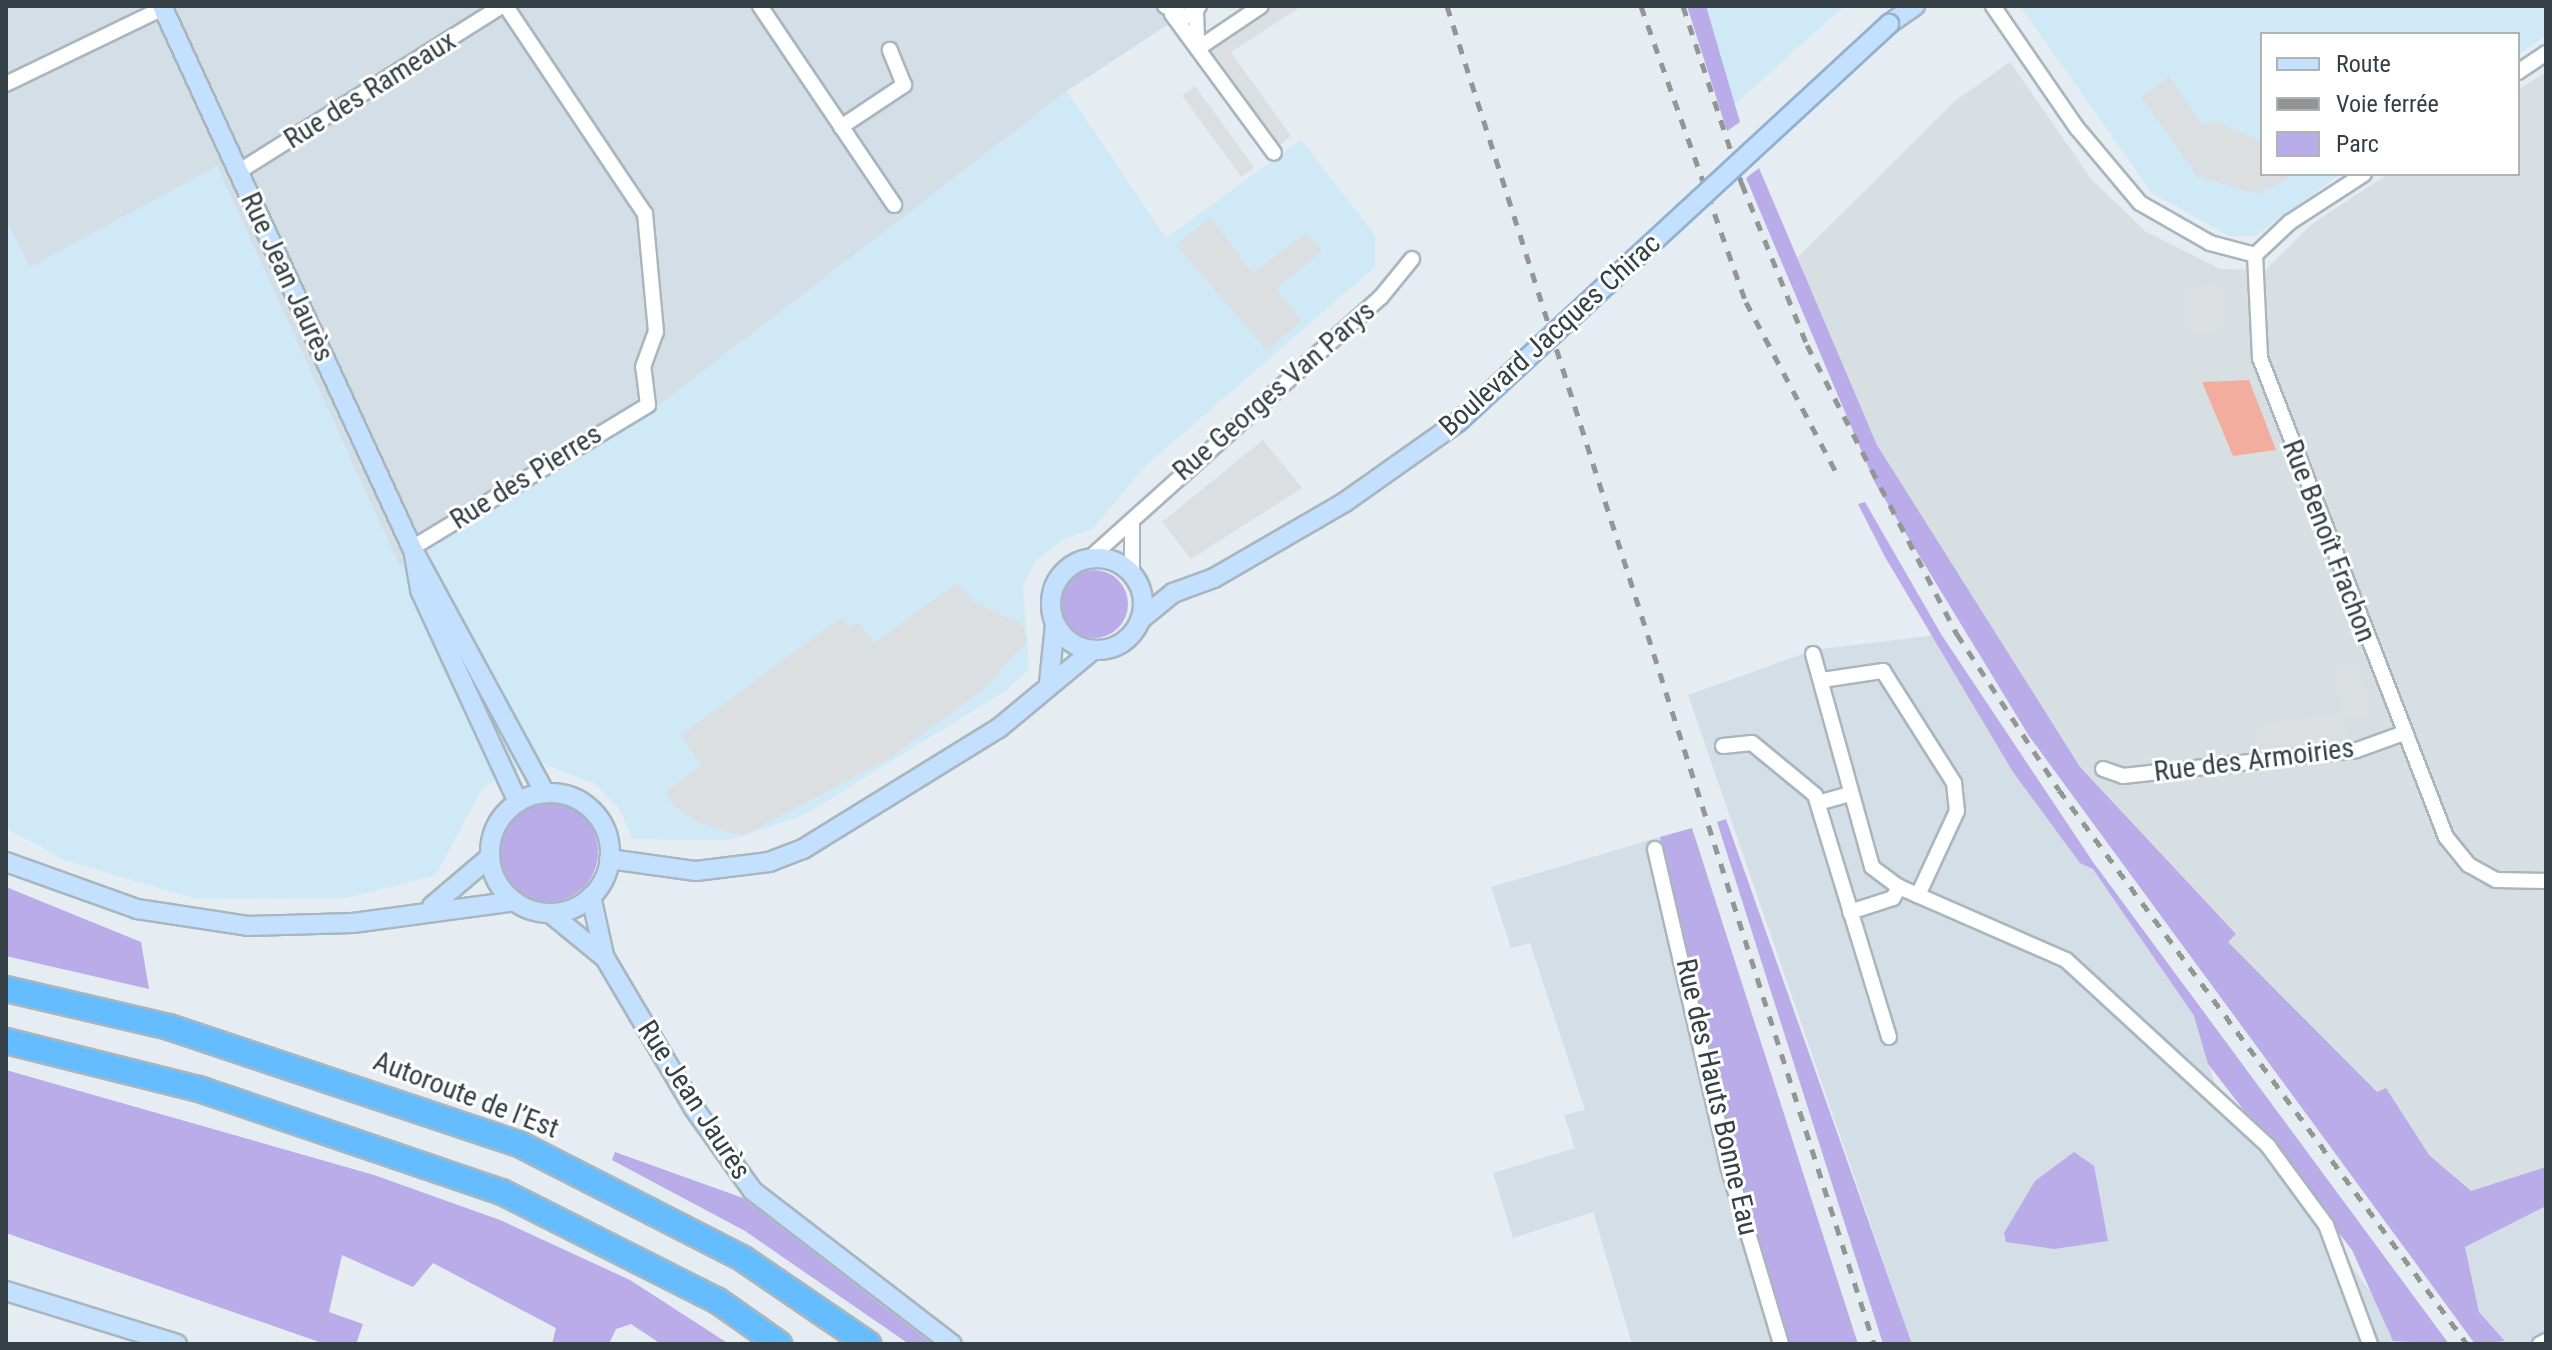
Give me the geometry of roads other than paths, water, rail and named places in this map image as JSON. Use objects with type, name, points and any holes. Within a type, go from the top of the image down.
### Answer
[{"type":"highway","name":"Autoroute de l’Est","points":[[6,989],[169,1027],[521,1145],[742,1258],[868,1344]]},
{"type":"highway","points":[[6,1041],[199,1089],[502,1192],[718,1301],[779,1344]]},
{"type":"main road","name":"Boulevard Jacques Chirac","points":[[1889,24],[1902,6]]},
{"type":"main road","name":"Boulevard Jacques Chirac","points":[[609,859],[696,871],[769,862],[803,849],[999,728],[1049,683],[1093,650],[1126,640],[1140,620],[1173,593],[1214,578],[1345,502],[1458,422],[1889,24],[1915,6]]},
{"type":"main road","name":"Rue Jean Jaurès","points":[[162,7],[412,548],[527,771],[545,793]]},
{"type":"main road","name":"Rue Jean Jaurès","points":[[412,548],[420,590],[518,802]]},
{"type":"main road","points":[[1049,683],[1055,624],[1054,585],[1090,558],[1110,559],[1136,579],[1173,593]]},
{"type":"main road","points":[[1136,579],[1140,620]]},
{"type":"main road","points":[[1055,624],[1071,642],[1093,650]]},
{"type":"main road","points":[[515,901],[497,881],[490,857],[498,825],[518,802],[545,793],[592,811],[609,859],[591,896],[550,913]]},
{"type":"main road","points":[[423,911],[453,894],[490,857]]},
{"type":"main road","points":[[7,862],[88,895],[213,923],[353,923],[423,911],[515,901]]},
{"type":"main road","name":"Rue Jean Jaurès","points":[[591,896],[605,958],[693,1107],[753,1191],[952,1344]]},
{"type":"main road","name":"Rue Jean Jaurès","points":[[515,901],[550,913],[605,958]]},
{"type":"main road","points":[[6,1291],[177,1344]]},
{"type":"street","name":"Rue des Rameaux","points":[[238,172],[504,6]]},
{"type":"street","name":"Rue des Pierres","points":[[412,548],[648,405],[644,360],[656,332],[645,214],[504,6]]},
{"type":"street","points":[[760,6],[894,205]]},
{"type":"street","points":[[1198,45],[1261,6]]},
{"type":"street","points":[[1993,6],[2077,128],[2140,203],[2210,243],[2255,255],[2290,222],[2361,176]]},
{"type":"street","points":[[6,84],[162,7]]},
{"type":"street","points":[[1168,10],[1198,8],[1198,45]]},
{"type":"street","points":[[1168,10],[1198,45],[1274,153]]},
{"type":"street","points":[[841,127],[904,85],[890,50]]},
{"type":"street","points":[[2520,71],[2546,53]]},
{"type":"street","name":"Rue Benoît Frachon","points":[[2255,255],[2260,358],[2404,733],[2455,850],[2496,880],[2546,881]]},
{"type":"street","name":"Rue Georges Van Parys","points":[[1090,558],[1381,297],[1412,259]]},
{"type":"street","points":[[1132,521],[1136,579]]},
{"type":"street","points":[[1813,654],[1865,858],[1899,887],[2066,960],[2268,1146],[2326,1225],[2370,1344]]},
{"type":"street","points":[[1822,680],[1883,671],[1954,783],[1957,811],[1918,895]]},
{"type":"street","name":"Rue des Armoiries","points":[[2103,769],[2123,776],[2357,750],[2404,733]]},
{"type":"street","points":[[1723,746],[1752,743],[1806,781],[1818,803],[1889,1037]]},
{"type":"street","points":[[1818,803],[1849,794]]},
{"type":"street","name":"Rue des Hauts Bonne Eau","points":[[1655,849],[1728,1166],[1781,1344]]},
{"type":"street","points":[[1850,912],[1893,898],[1899,887]]},
{"type":"street","points":[[2540,1344],[2546,1341]]},
{"type":"railway","points":[[1447,6],[1874,1344]]},
{"type":"railway","points":[[1641,6],[1746,302],[1839,478]]},
{"type":"railway","points":[[1683,6],[1742,184],[1807,345],[1957,634],[2059,790],[2467,1344]]}]
